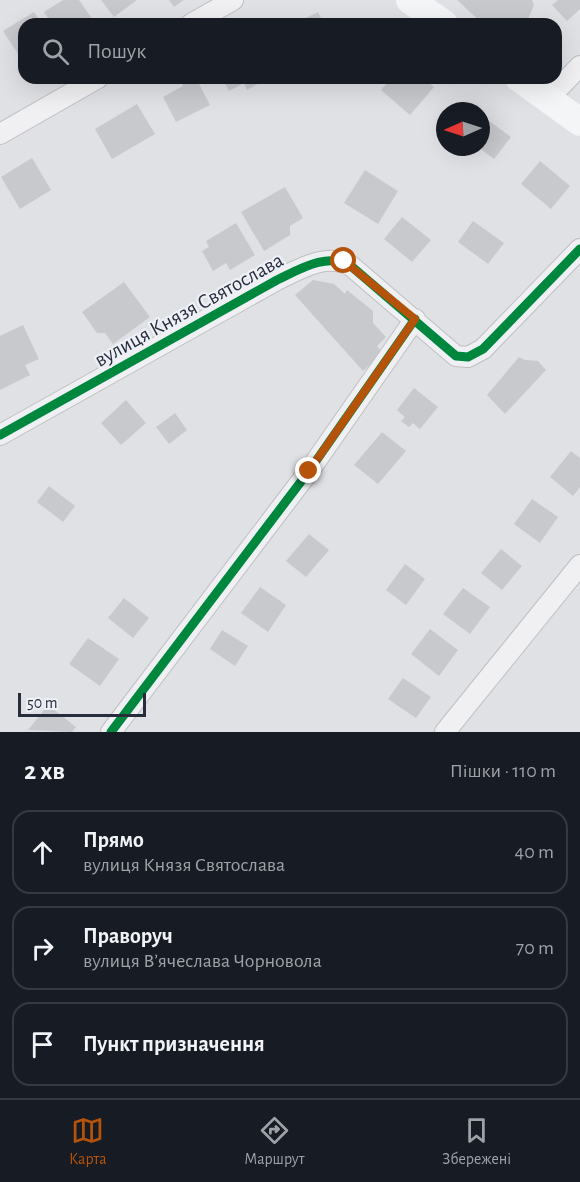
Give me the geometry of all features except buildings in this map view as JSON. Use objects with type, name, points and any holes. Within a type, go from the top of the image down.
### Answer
[{"type":"main road","points":[[410,0],[436,18]]},
{"type":"main road","points":[[527,84],[580,122]]},
{"type":"street","points":[[202,18],[233,0]]},
{"type":"street","points":[[548,99],[580,66]]},
{"type":"street","points":[[0,134],[88,84]]},
{"type":"street","name":"вулиця Князя Святослава","points":[[0,435],[277,280],[326,260],[344,261],[351,266],[456,356],[476,354],[580,249]]},
{"type":"street","points":[[111,732],[309,471],[415,319]]},
{"type":"street","points":[[445,732],[580,565]]},
{"type":"cycle path","points":[[0,435],[277,280],[323,261],[342,262],[351,266],[456,356],[468,357],[483,349],[580,249]]},
{"type":"cycle path","points":[[111,732],[309,471],[415,319]]},
{"type":"route","points":[[309,471],[415,319],[344,261]]}]
